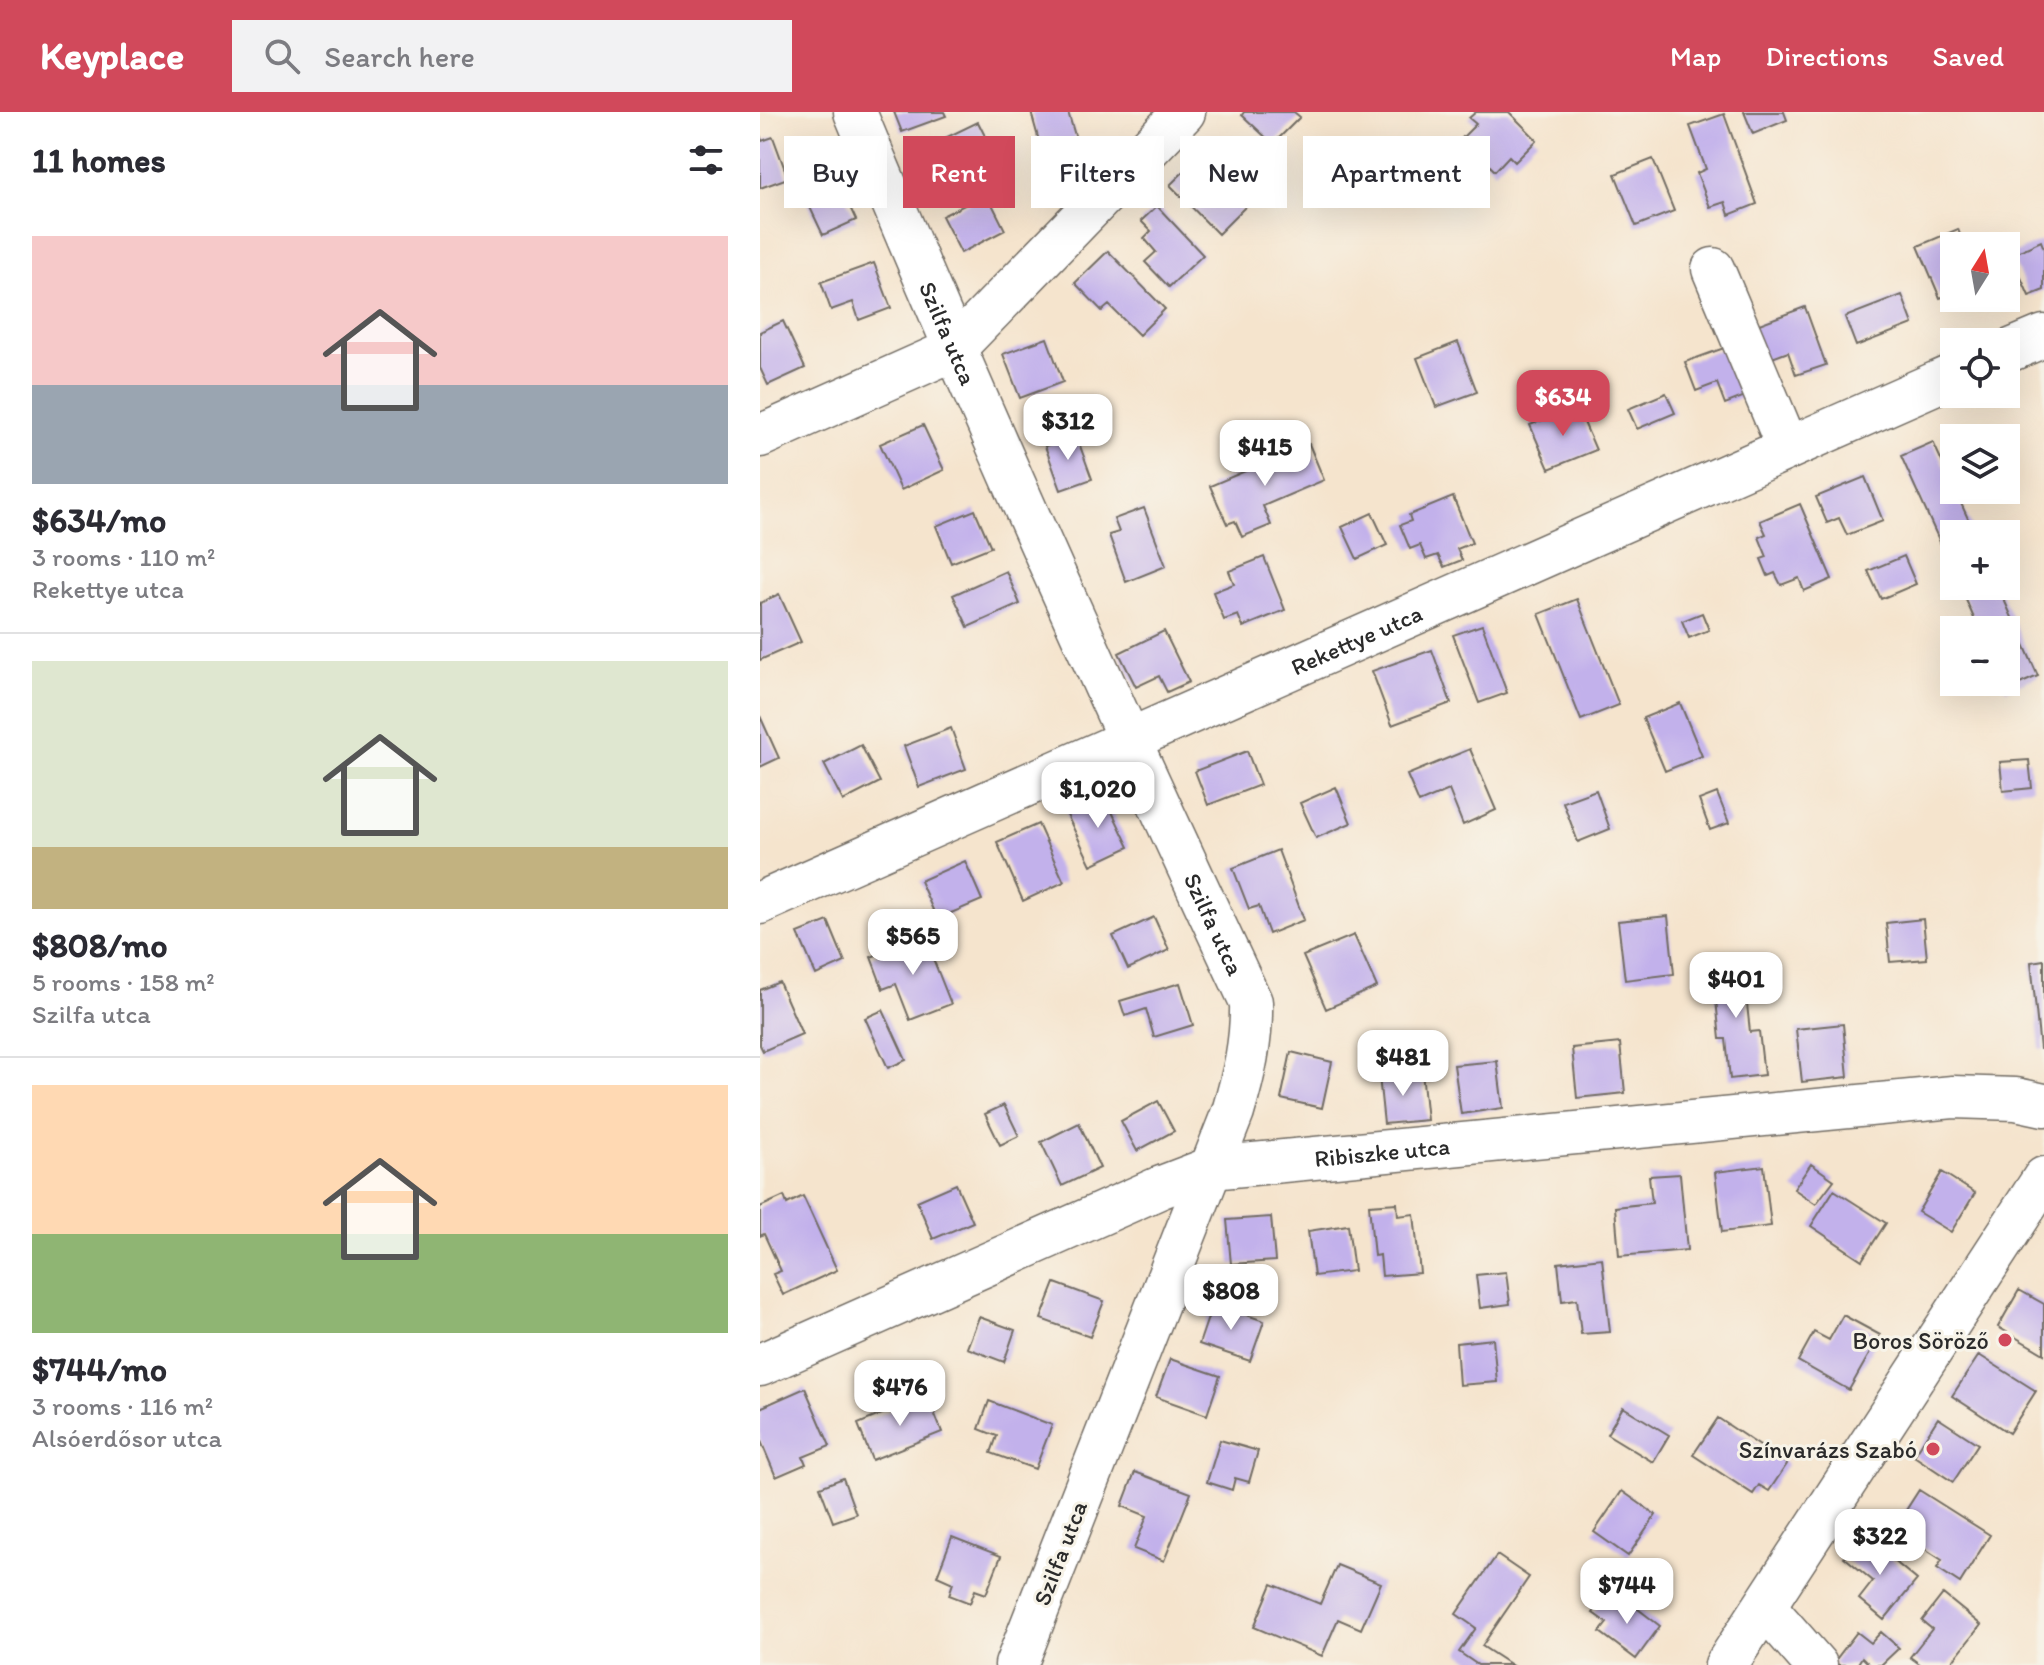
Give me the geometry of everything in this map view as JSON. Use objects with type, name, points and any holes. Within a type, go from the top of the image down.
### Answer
[{"type":"street","name":"Szilfa utca","points":[[855,112],[953,350],[1251,1002],[1252,1031],[1246,1069],[1233,1112],[1016,1665]]},
{"type":"street","points":[[760,436],[953,350],[1184,112]]},
{"type":"street","points":[[1713,269],[1788,448]]},
{"type":"street","points":[[2020,346],[2044,336]]},
{"type":"street","name":"Rekettye utca","points":[[760,903],[1940,381]]},
{"type":"street","name":"Ribiszke utca","points":[[760,1365],[1130,1200],[1211,1168],[1953,1097],[2016,1099],[2044,1105]]},
{"type":"street","points":[[1726,1665],[2044,1178]]},
{"type":"street","points":[[1765,1607],[1816,1665]]},
{"type":"building","points":[[894,112],[944,112],[946,116],[902,132]]},
{"type":"building","points":[[1031,112],[1068,112],[1075,136],[1038,136]]},
{"type":"building","points":[[1244,112],[1294,112],[1300,117],[1281,136],[1264,136],[1242,115]]},
{"type":"building","points":[[1476,112],[1509,112],[1537,140],[1515,162],[1509,156],[1495,171],[1490,166],[1490,136],[1464,136],[1476,124],[1469,118]]},
{"type":"building","points":[[1744,112],[1784,112],[1787,120],[1753,134]]},
{"type":"building","points":[[1724,114],[1757,204],[1729,215],[1725,202],[1710,207],[1697,173],[1706,169],[1690,126]]},
{"type":"building","points":[[978,122],[985,136],[949,136]]},
{"type":"building","points":[[760,135],[762,141],[773,137],[784,167],[784,179],[760,188]]},
{"type":"building","points":[[1653,159],[1674,211],[1636,226],[1615,174]]},
{"type":"building","points":[[1180,175],[1180,195],[1170,185]]},
{"type":"building","points":[[810,208],[850,208],[856,220],[823,235]]},
{"type":"building","points":[[958,208],[994,208],[1005,230],[961,253],[942,216]]},
{"type":"building","points":[[1159,208],[1203,255],[1169,287],[1145,262],[1156,252],[1144,238],[1151,231],[1141,221]]},
{"type":"building","points":[[1193,208],[1244,208],[1218,234]]},
{"type":"building","points":[[1940,237],[1940,298],[1918,246]]},
{"type":"building","points":[[2041,241],[2044,249],[2044,290],[2029,296],[2020,276],[2020,251]]},
{"type":"building","points":[[1108,251],[1165,309],[1139,335],[1109,305],[1102,311],[1075,283]]},
{"type":"building","points":[[874,263],[891,308],[859,320],[853,302],[831,310],[821,282]]},
{"type":"building","points":[[1902,295],[1913,324],[1856,346],[1845,317]]},
{"type":"building","points":[[1805,307],[1826,365],[1796,375],[1788,352],[1756,364],[1743,330]]},
{"type":"building","points":[[783,321],[805,368],[768,385],[760,368],[760,332]]},
{"type":"building","points":[[1047,338],[1063,382],[1020,398],[1003,354]]},
{"type":"building","points":[[1458,342],[1477,392],[1436,407],[1417,358]]},
{"type":"building","points":[[1735,344],[1753,393],[1725,404],[1717,383],[1696,391],[1685,362]]},
{"type":"building","points":[[1666,393],[1675,413],[1637,429],[1628,409]]},
{"type":"building","points":[[1577,406],[1596,450],[1549,469],[1530,425]]},
{"type":"building","points":[[923,425],[944,470],[901,490],[880,444]]},
{"type":"building","points":[[1076,435],[1092,479],[1061,490],[1045,446]]},
{"type":"building","points":[[1933,442],[1940,457],[1940,504],[1961,504],[1969,520],[1940,520],[1940,542],[1901,456]]},
{"type":"building","points":[[1309,444],[1324,480],[1263,506],[1271,525],[1242,537],[1235,521],[1227,524],[1210,486]]},
{"type":"building","points":[[1865,477],[1883,521],[1847,535],[1839,518],[1827,523],[1816,497]]},
{"type":"building","points":[[1453,497],[1472,543],[1457,549],[1462,560],[1444,567],[1438,555],[1426,559],[1420,545],[1410,549],[1400,525],[1411,521],[1409,515]]},
{"type":"building","points":[[1800,504],[1832,579],[1804,591],[1799,578],[1781,585],[1775,573],[1768,576],[1761,559],[1767,557],[1759,537],[1766,534],[1760,521]]},
{"type":"building","points":[[1144,508],[1166,566],[1126,582],[1109,535],[1119,532],[1114,519]]},
{"type":"building","points":[[975,510],[991,547],[951,563],[936,526]]},
{"type":"building","points":[[1372,513],[1387,545],[1357,559],[1342,527]]},
{"type":"building","points":[[1904,556],[1916,584],[1881,599],[1868,571]]},
{"type":"building","points":[[1264,557],[1285,610],[1243,627],[1238,615],[1224,620],[1213,592],[1234,584],[1229,571]]},
{"type":"building","points":[[1006,571],[1020,604],[968,627],[953,595]]},
{"type":"building","points":[[779,594],[801,642],[760,660],[760,603]]},
{"type":"building","points":[[1577,599],[1619,705],[1581,720],[1539,614]]},
{"type":"building","points":[[1966,600],[2004,600],[2011,616],[1973,616]]},
{"type":"building","points":[[1702,613],[1709,630],[1689,638],[1682,621]]},
{"type":"building","points":[[1482,625],[1507,693],[1479,703],[1453,635]]},
{"type":"building","points":[[1164,631],[1189,682],[1167,692],[1159,676],[1136,687],[1119,653]]},
{"type":"building","points":[[2020,636],[2038,676],[2020,684]]},
{"type":"building","points":[[1432,650],[1451,703],[1392,725],[1372,671]]},
{"type":"building","points":[[1680,703],[1702,756],[1665,771],[1643,718]]},
{"type":"building","points":[[760,716],[779,758],[760,767]]},
{"type":"building","points":[[951,728],[966,769],[919,787],[904,746]]},
{"type":"building","points":[[861,745],[880,782],[843,801],[824,764]]},
{"type":"building","points":[[1470,749],[1496,810],[1463,825],[1449,790],[1419,803],[1407,775]]},
{"type":"building","points":[[1247,751],[1260,785],[1208,805],[1195,771]]},
{"type":"building","points":[[2029,760],[2032,788],[2003,791],[2000,762]]},
{"type":"building","points":[[1336,787],[1351,823],[1316,838],[1300,803]]},
{"type":"building","points":[[1596,790],[1610,829],[1578,842],[1563,802]]},
{"type":"building","points":[[1717,793],[1729,823],[1710,830],[1699,800]]},
{"type":"building","points":[[1104,795],[1129,847],[1091,865],[1066,813]]},
{"type":"building","points":[[1038,824],[1064,882],[1023,901],[997,842]]},
{"type":"building","points":[[1278,850],[1304,920],[1269,934],[1259,906],[1249,909],[1233,868]]},
{"type":"building","points":[[965,861],[982,900],[937,919],[920,881]]},
{"type":"building","points":[[1668,916],[1674,974],[1625,980],[1618,921]]},
{"type":"building","points":[[1154,917],[1169,950],[1128,969],[1113,936]]},
{"type":"building","points":[[1923,919],[1927,959],[1890,962],[1886,923]]},
{"type":"building","points":[[828,921],[845,962],[816,975],[798,933]]},
{"type":"building","points":[[1354,935],[1377,987],[1326,1009],[1303,956]]},
{"type":"building","points":[[924,936],[951,1004],[910,1020],[896,984],[883,989],[871,957]]},
{"type":"building","points":[[1742,957],[1750,1032],[1759,1031],[1764,1075],[1730,1079],[1726,1039],[1720,1039],[1712,960]]},
{"type":"building","points":[[2044,960],[2044,1049],[2040,1049],[2031,962]]},
{"type":"building","points":[[779,982],[802,1034],[763,1051],[760,1045],[760,990]]},
{"type":"building","points":[[1180,983],[1193,1025],[1154,1037],[1146,1009],[1125,1016],[1120,1001]]},
{"type":"building","points":[[883,1010],[906,1060],[888,1068],[865,1018]]},
{"type":"building","points":[[1843,1024],[1848,1077],[1802,1082],[1796,1029]]},
{"type":"building","points":[[1620,1043],[1625,1093],[1577,1098],[1572,1048]]},
{"type":"building","points":[[1291,1052],[1332,1062],[1322,1108],[1281,1099]]},
{"type":"building","points":[[1497,1061],[1503,1108],[1461,1114],[1454,1065]]},
{"type":"building","points":[[1422,1072],[1427,1120],[1384,1124],[1379,1076]]},
{"type":"building","points":[[1158,1101],[1174,1131],[1137,1151],[1121,1121]]},
{"type":"building","points":[[1004,1105],[1019,1136],[1000,1145],[985,1114]]},
{"type":"building","points":[[1079,1123],[1100,1168],[1062,1186],[1041,1142]]},
{"type":"building","points":[[1811,1164],[1834,1180],[1816,1204],[1794,1189]]},
{"type":"building","points":[[1764,1166],[1771,1226],[1722,1232],[1715,1172]]},
{"type":"building","points":[[1942,1172],[1975,1193],[1951,1232],[1918,1212]]},
{"type":"building","points":[[1680,1174],[1687,1250],[1619,1256],[1615,1207],[1652,1203],[1649,1176]]},
{"type":"building","points":[[956,1184],[973,1222],[933,1239],[917,1201]]},
{"type":"building","points":[[1834,1190],[1886,1223],[1862,1260],[1811,1226]]},
{"type":"building","points":[[784,1196],[787,1204],[803,1196],[837,1270],[783,1295],[773,1274],[781,1271],[764,1234],[760,1236],[760,1207]]},
{"type":"building","points":[[1397,1203],[1398,1216],[1414,1214],[1420,1273],[1382,1276],[1380,1255],[1374,1256],[1369,1205]]},
{"type":"building","points":[[1271,1217],[1275,1261],[1231,1264],[1227,1220]]},
{"type":"building","points":[[1348,1225],[1354,1271],[1314,1276],[1308,1231]]},
{"type":"building","points":[[1602,1258],[1610,1332],[1581,1334],[1577,1299],[1562,1301],[1558,1263]]},
{"type":"building","points":[[1506,1272],[1510,1304],[1480,1308],[1476,1275]]},
{"type":"building","points":[[1055,1283],[1104,1301],[1090,1337],[1041,1319]]},
{"type":"building","points":[[2019,1290],[2044,1304],[2044,1354],[1998,1327]]},
{"type":"building","points":[[1213,1303],[1264,1321],[1250,1361],[1199,1344]]},
{"type":"building","points":[[1843,1315],[1880,1335],[1849,1390],[1798,1361],[1814,1332],[1829,1340]]},
{"type":"building","points":[[979,1317],[1015,1330],[1004,1362],[967,1348]]},
{"type":"building","points":[[1493,1339],[1497,1382],[1459,1385],[1456,1343]]},
{"type":"building","points":[[1979,1355],[2036,1391],[2009,1433],[1952,1396]]},
{"type":"building","points":[[1170,1359],[1220,1376],[1207,1415],[1156,1397]]},
{"type":"building","points":[[805,1388],[830,1446],[803,1457],[806,1464],[776,1477],[760,1439],[760,1408]]},
{"type":"building","points":[[927,1395],[942,1432],[872,1460],[858,1424]]},
{"type":"building","points":[[989,1401],[1052,1425],[1035,1469],[991,1453],[997,1436],[979,1429]]},
{"type":"building","points":[[1623,1407],[1669,1435],[1653,1462],[1607,1434]]},
{"type":"building","points":[[1718,1418],[1787,1464],[1769,1491],[1759,1485],[1753,1494],[1693,1455]]},
{"type":"building","points":[[1938,1418],[1978,1444],[1953,1482],[1914,1456]]},
{"type":"building","points":[[1220,1440],[1258,1451],[1249,1482],[1235,1478],[1232,1490],[1207,1482]]},
{"type":"building","points":[[1135,1472],[1191,1493],[1164,1561],[1134,1549],[1147,1516],[1122,1506]]},
{"type":"building","points":[[843,1478],[856,1514],[833,1522],[820,1487]]},
{"type":"building","points":[[1919,1490],[1990,1535],[1960,1583],[1937,1568],[1942,1560],[1894,1529]]},
{"type":"building","points":[[1622,1491],[1656,1515],[1628,1556],[1594,1532]]},
{"type":"building","points":[[1863,1535],[1917,1580],[1884,1620],[1859,1599],[1873,1581],[1844,1557]]},
{"type":"building","points":[[952,1537],[1001,1556],[986,1594],[975,1590],[970,1603],[949,1595],[953,1583],[937,1576]]},
{"type":"building","points":[[1497,1555],[1529,1577],[1482,1646],[1511,1665],[1478,1665],[1459,1652],[1476,1628],[1456,1614]]},
{"type":"building","points":[[1337,1565],[1381,1583],[1361,1629],[1338,1619],[1322,1656],[1254,1627],[1272,1584],[1320,1604]]},
{"type":"building","points":[[1943,1594],[1981,1625],[1949,1665],[1921,1665],[1910,1657],[1932,1629],[1922,1621]]},
{"type":"building","points":[[1605,1598],[1619,1608],[1625,1599],[1660,1626],[1636,1659],[1600,1632],[1607,1623],[1593,1613]]},
{"type":"building","points":[[1857,1632],[1871,1643],[1881,1632],[1899,1648],[1881,1665],[1870,1665],[1862,1657],[1857,1665],[1834,1662]]},
{"type":"place","name":"Boros Söröző","points":[[2005,1340]]},
{"type":"place","name":"Színvarázs Szabó","points":[[1933,1449]]}]
